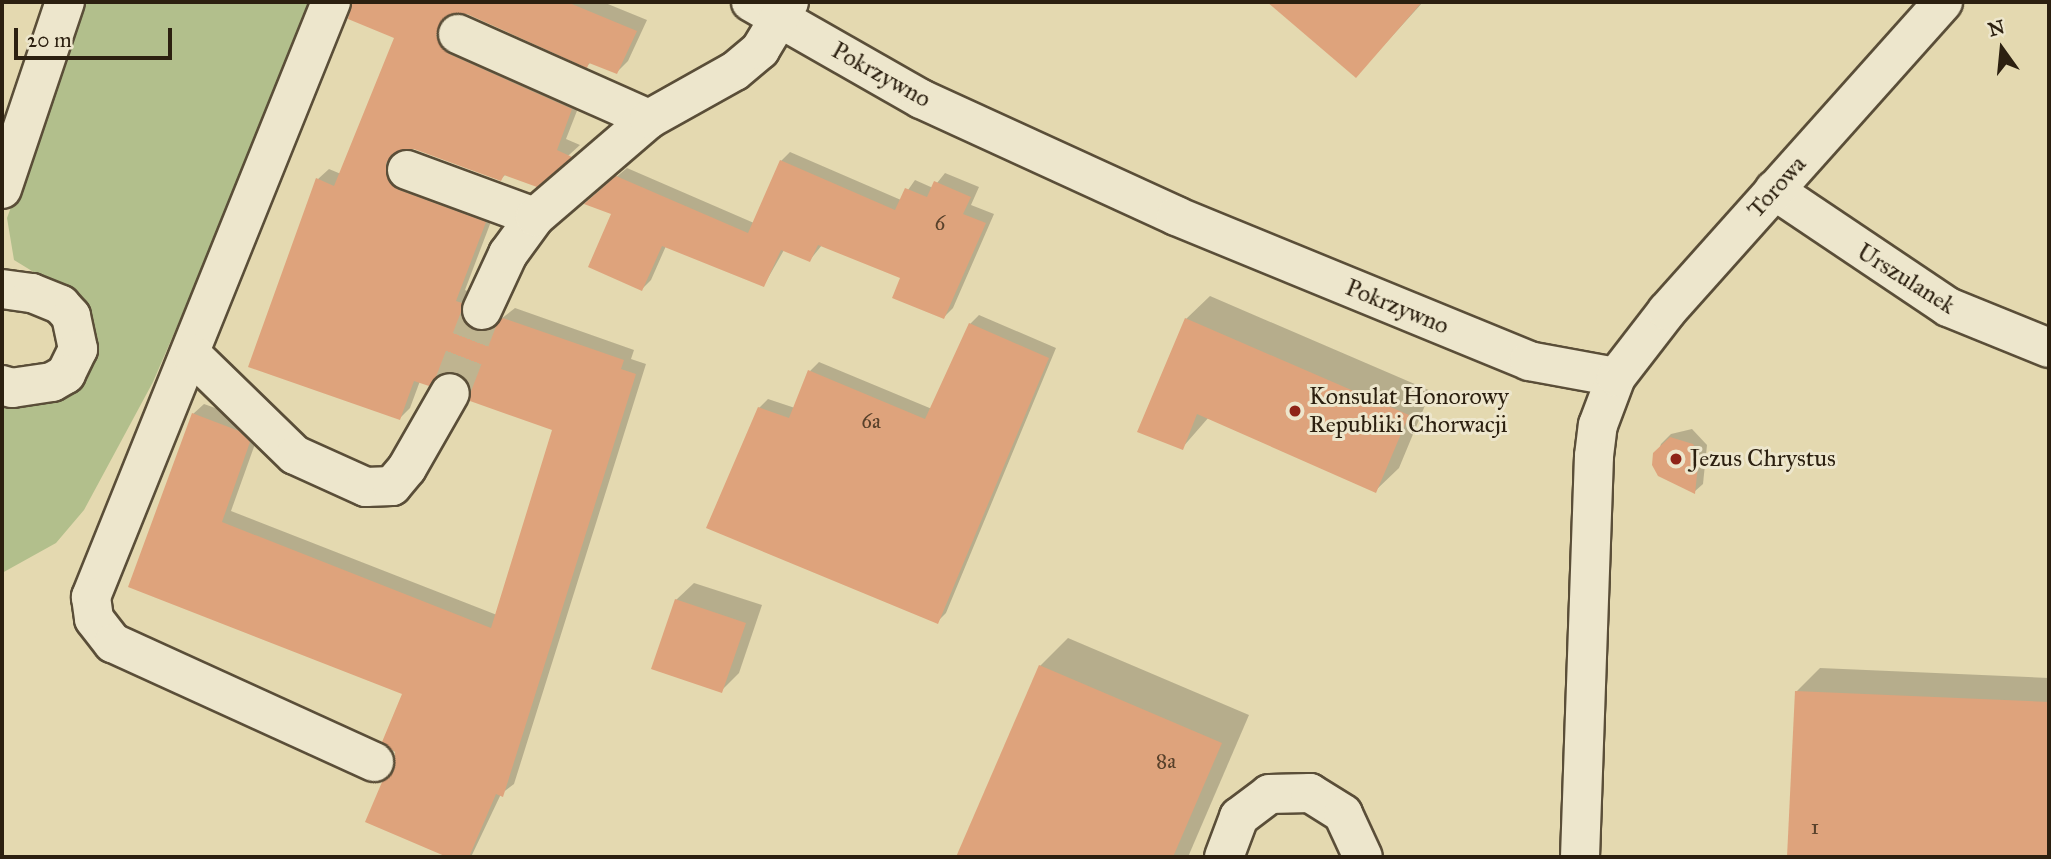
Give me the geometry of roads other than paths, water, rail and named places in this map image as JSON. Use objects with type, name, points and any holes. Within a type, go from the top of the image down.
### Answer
[{"type":"street","points":[[2,189],[65,2]]},
{"type":"street","points":[[331,2],[92,597],[93,619],[113,643],[374,762]]},
{"type":"street","name":"Torowa","points":[[1616,377],[1667,311],[1943,2]]},
{"type":"street","points":[[482,310],[508,254],[535,217],[649,119],[735,71],[760,50],[774,8]]},
{"type":"street","name":"Pokrzywno","points":[[774,8],[921,99],[1230,240],[1529,361],[1616,377]]},
{"type":"street","points":[[458,34],[649,119]]},
{"type":"street","points":[[407,170],[535,217]]},
{"type":"street","name":"Urszulanek","points":[[1774,190],[1948,307],[2049,348]]},
{"type":"street","points":[[2,289],[32,293],[61,305],[71,316],[78,349],[66,374],[52,382],[23,387],[2,385]]},
{"type":"street","points":[[190,353],[295,455],[366,487],[392,486],[407,468],[450,393]]},
{"type":"street","points":[[1580,857],[1594,456],[1598,425],[1616,377]]},
{"type":"street","points":[[1224,857],[1239,817],[1269,794],[1310,793],[1343,814],[1363,857]]},
{"type":"tunnel","points":[[450,393],[482,310]]},
{"type":"place","name":"Konsulat Honorowy Republiki Chorwacji","points":[[1295,411]]},
{"type":"place","name":"Jezus Chrystus","points":[[1676,459]]}]
